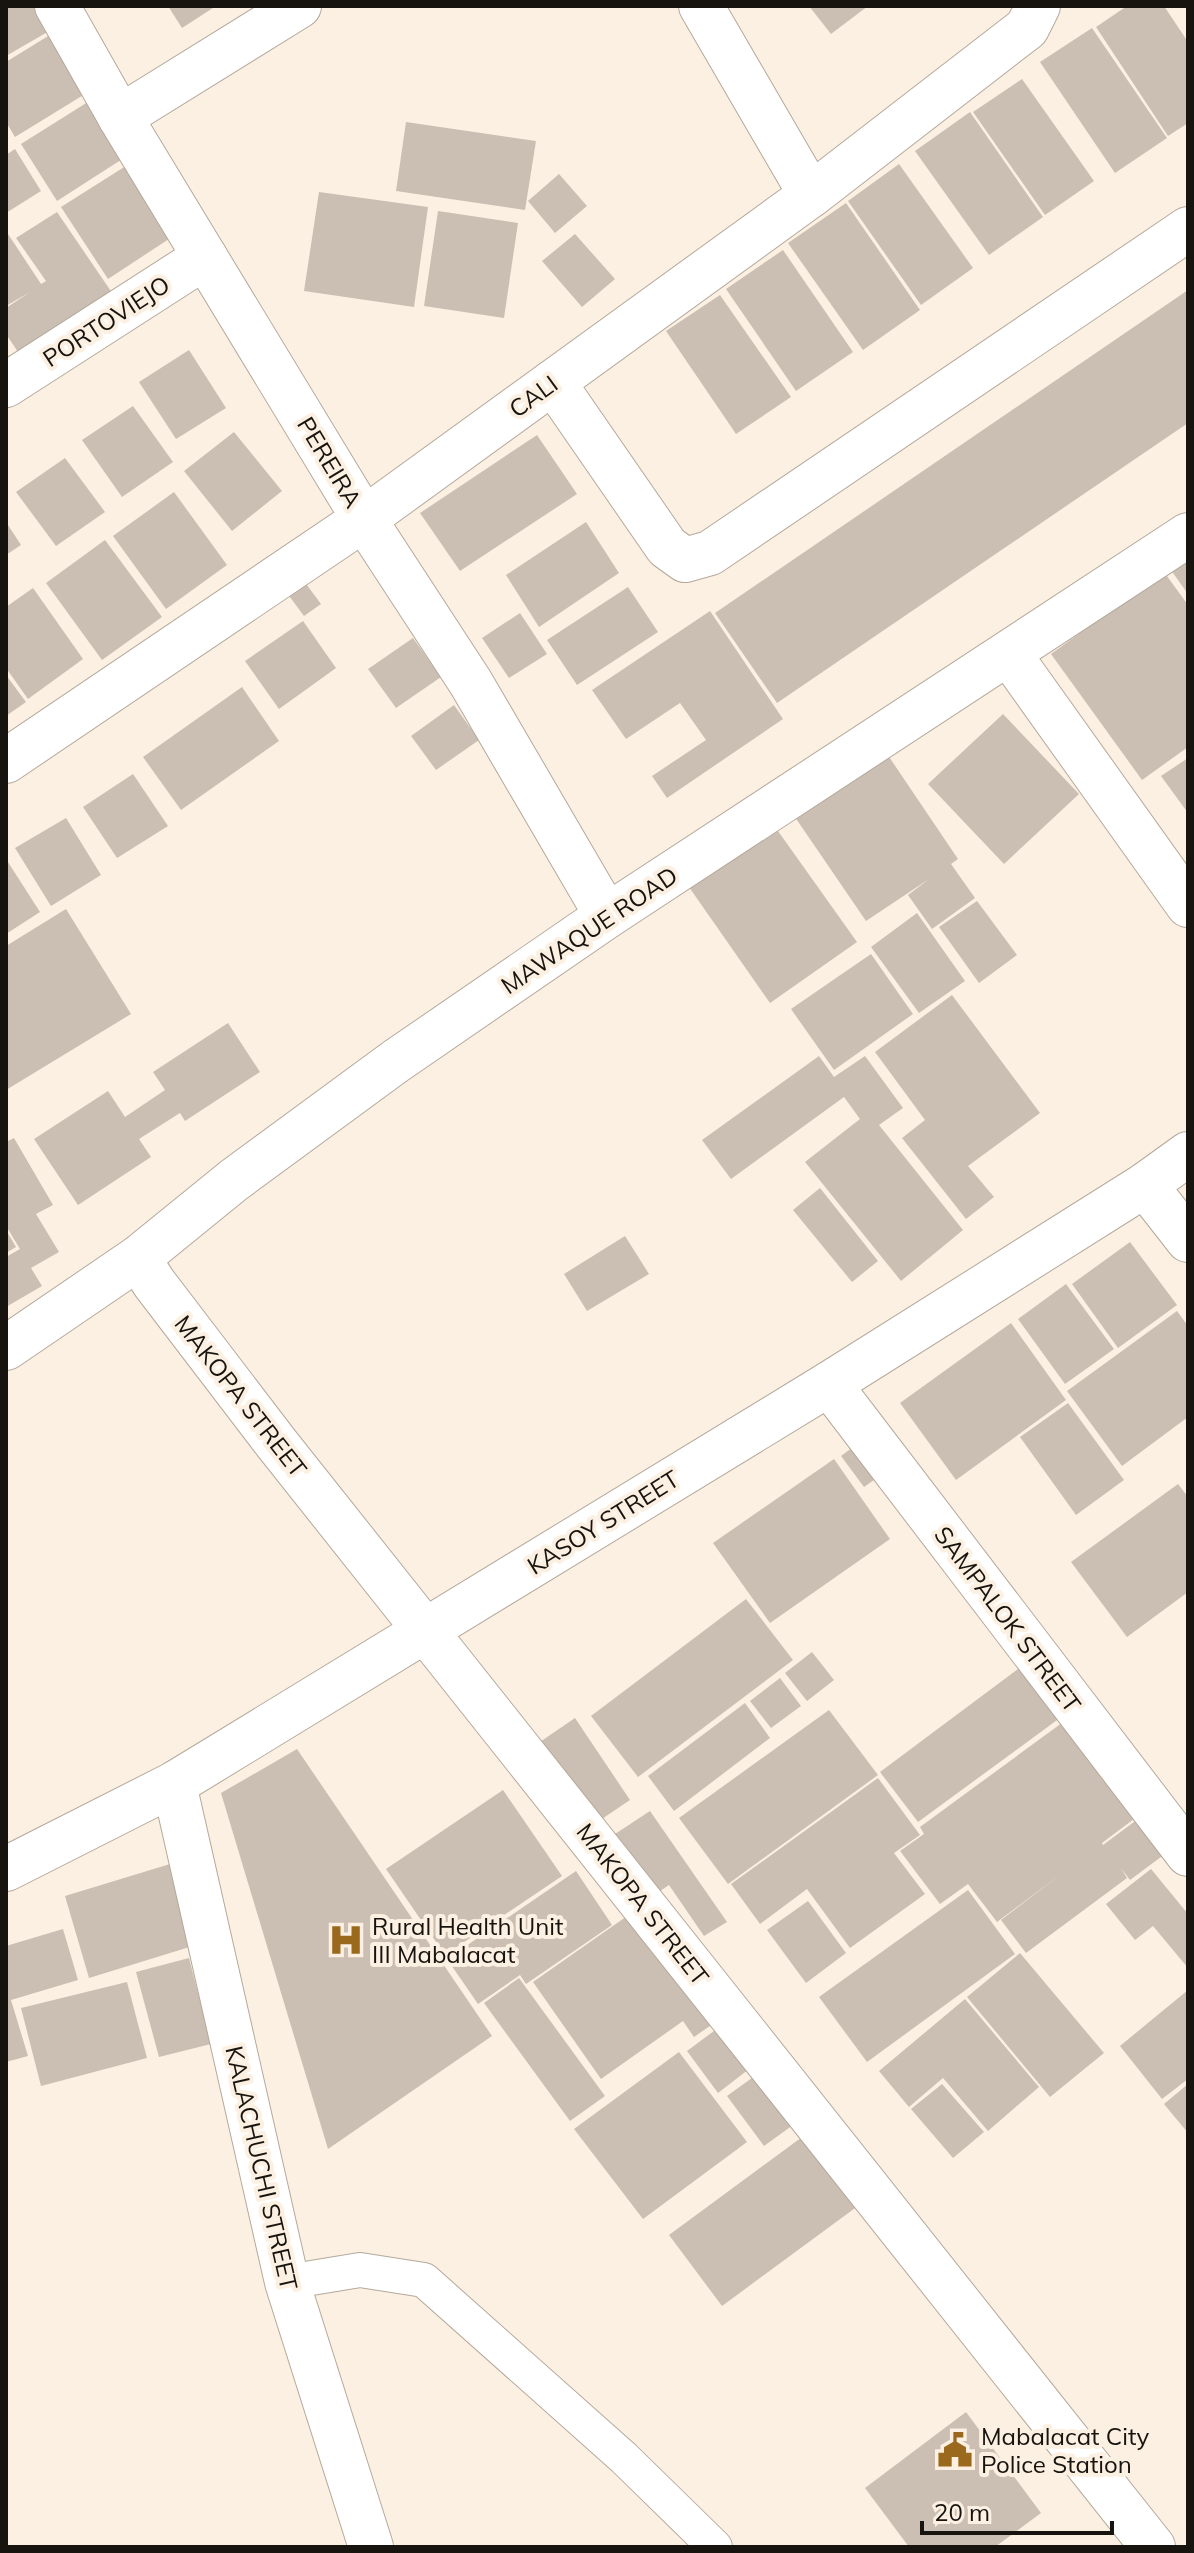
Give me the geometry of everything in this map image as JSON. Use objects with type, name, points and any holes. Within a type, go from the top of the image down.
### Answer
[{"type":"street","name":"PEREIRA","points":[[57,6],[120,117],[364,519],[471,683],[607,916]]},
{"type":"street","points":[[120,117],[299,6]]},
{"type":"street","points":[[701,6],[811,195]]},
{"type":"street","name":"CALI","points":[[6,761],[364,519],[811,195],[1027,28],[1038,6]]},
{"type":"street","points":[[553,382],[667,547],[685,560],[710,553],[1188,229]]},
{"type":"street","name":"PORTOVIEJO","points":[[6,385],[205,257]]},
{"type":"street","name":"MAWAQUE ROAD","points":[[6,1348],[138,1258],[234,1180],[359,1088],[607,916],[1188,535]]},
{"type":"street","points":[[1009,654],[1188,905]]},
{"type":"street","name":"KASOY STREET","points":[[6,1869],[174,1784],[829,1384],[1145,1185],[1188,1154]]},
{"type":"street","points":[[1145,1185],[1188,1240]]},
{"type":"street","name":"MAKOPA STREET","points":[[138,1258],[277,1444],[1153,2547]]},
{"type":"street","name":"SAMPALOK STREET","points":[[829,1384],[1188,1854]]},
{"type":"street","name":"KALACHUCHI STREET","points":[[174,1784],[287,2282],[371,2547]]},
{"type":"lane","points":[[287,2282],[360,2270],[424,2280],[624,2458],[715,2547]]},
{"type":"building","points":[[6,6],[37,6],[51,30],[6,56]]},
{"type":"building","points":[[168,6],[216,6],[182,28]]},
{"type":"building","points":[[809,6],[868,6],[831,34]]},
{"type":"building","points":[[1127,6],[1164,6],[1188,42],[1188,123],[1168,136],[1096,27]]},
{"type":"building","points":[[1092,28],[1167,138],[1115,173],[1040,62]]},
{"type":"building","points":[[53,33],[90,91],[15,137],[6,122],[6,62]]},
{"type":"building","points":[[1022,79],[1094,181],[1045,215],[973,112]]},
{"type":"building","points":[[91,100],[127,156],[57,201],[21,144]]},
{"type":"building","points":[[970,112],[1043,217],[989,255],[915,151]]},
{"type":"building","points":[[406,122],[536,141],[525,210],[396,191]]},
{"type":"building","points":[[15,149],[41,191],[6,213],[6,155]]},
{"type":"building","points":[[129,164],[175,235],[108,279],[61,207]]},
{"type":"building","points":[[899,164],[973,268],[921,305],[848,201]]},
{"type":"building","points":[[559,174],[587,206],[555,233],[528,201]]},
{"type":"building","points":[[319,192],[428,207],[414,307],[304,291]]},
{"type":"building","points":[[846,203],[920,310],[863,350],[788,243]]},
{"type":"building","points":[[438,211],[518,223],[504,318],[424,306]]},
{"type":"building","points":[[57,212],[119,303],[26,364],[6,334],[6,308],[30,292],[6,306],[6,236],[8,234],[41,284],[46,281],[16,238]]},
{"type":"building","points":[[575,234],[615,279],[582,307],[542,261]]},
{"type":"building","points":[[783,250],[853,352],[796,391],[726,289]]},
{"type":"building","points":[[1188,290],[1188,423],[777,703],[715,613]]},
{"type":"building","points":[[720,295],[791,397],[736,434],[666,331]]},
{"type":"building","points":[[189,350],[226,408],[176,439],[139,382]]},
{"type":"building","points":[[133,406],[173,462],[122,497],[82,440]]},
{"type":"building","points":[[234,432],[282,491],[232,531],[184,471]]},
{"type":"building","points":[[537,435],[577,494],[460,571],[420,513]]},
{"type":"building","points":[[65,458],[105,512],[56,546],[16,492]]},
{"type":"building","points":[[174,492],[227,565],[166,609],[113,536]]},
{"type":"building","points":[[6,522],[21,545],[6,555]]},
{"type":"building","points":[[586,522],[619,573],[539,627],[506,575]]},
{"type":"building","points":[[105,540],[162,617],[102,660],[46,583]]},
{"type":"building","points":[[1188,541],[1188,594],[1163,559]]},
{"type":"building","points":[[295,569],[321,604],[304,616],[278,581]]},
{"type":"building","points":[[1164,572],[1188,605],[1188,747],[1142,780],[1051,654]]},
{"type":"building","points":[[628,587],[658,632],[577,685],[547,640]]},
{"type":"building","points":[[33,588],[83,659],[28,699],[6,668],[6,607]]},
{"type":"building","points":[[710,611],[783,719],[667,798],[652,776],[706,740],[680,703],[626,739],[592,690]]},
{"type":"building","points":[[520,613],[547,654],[509,678],[482,638]]},
{"type":"building","points":[[303,621],[336,668],[279,709],[245,661]]},
{"type":"building","points":[[413,638],[441,677],[396,708],[368,669]]},
{"type":"building","points":[[6,675],[26,702],[6,716]]},
{"type":"building","points":[[242,687],[279,741],[181,810],[143,757]]},
{"type":"building","points":[[454,705],[479,740],[436,770],[411,736]]},
{"type":"building","points":[[1003,714],[1079,794],[1004,864],[928,784]]},
{"type":"building","points":[[879,742],[958,859],[951,864],[975,898],[932,929],[908,895],[929,879],[866,921],[786,804]]},
{"type":"building","points":[[1188,758],[1188,813],[1161,776]]},
{"type":"building","points":[[133,774],[168,826],[117,858],[83,807]]},
{"type":"building","points":[[768,817],[857,942],[770,1003],[682,877]]},
{"type":"building","points":[[66,818],[101,875],[51,906],[15,848]]},
{"type":"building","points":[[6,859],[40,912],[6,934]]},
{"type":"building","points":[[977,901],[1017,955],[979,983],[939,927]]},
{"type":"building","points":[[66,909],[131,1014],[6,1090],[6,946]]},
{"type":"building","points":[[917,913],[965,981],[919,1013],[871,947]]},
{"type":"building","points":[[871,954],[913,1014],[834,1070],[791,1009]]},
{"type":"building","points":[[952,995],[1040,1113],[968,1166],[994,1197],[966,1219],[902,1138],[925,1120],[875,1052]]},
{"type":"building","points":[[228,1023],[260,1072],[185,1121],[180,1113],[139,1139],[151,1157],[78,1205],[34,1139],[108,1091],[125,1117],[165,1090],[153,1072]]},
{"type":"building","points":[[819,1056],[834,1077],[865,1056],[903,1108],[879,1125],[963,1230],[901,1281],[805,1162],[860,1119],[844,1097],[731,1179],[702,1140]]},
{"type":"building","points":[[14,1138],[53,1205],[36,1214],[59,1252],[31,1268],[42,1286],[6,1307],[6,1257],[20,1249],[6,1226],[6,1142]]},
{"type":"building","points":[[820,1188],[878,1261],[852,1282],[793,1210]]},
{"type":"building","points":[[6,1230],[16,1247],[6,1253]]},
{"type":"building","points":[[625,1236],[649,1274],[587,1311],[564,1274]]},
{"type":"building","points":[[1130,1242],[1177,1305],[1118,1348],[1072,1284]]},
{"type":"building","points":[[1066,1284],[1114,1349],[1065,1384],[1018,1319]]},
{"type":"building","points":[[1177,1311],[1188,1326],[1188,1417],[1122,1466],[1067,1391]]},
{"type":"building","points":[[1011,1323],[1066,1400],[956,1480],[900,1403]]},
{"type":"building","points":[[1068,1403],[1124,1480],[1076,1515],[1020,1437]]},
{"type":"building","points":[[868,1436],[891,1468],[864,1487],[841,1456]]},
{"type":"building","points":[[834,1459],[890,1539],[770,1623],[713,1543]]},
{"type":"building","points":[[1178,1484],[1188,1497],[1188,1592],[1127,1637],[1071,1562]]},
{"type":"building","points":[[746,1599],[793,1660],[638,1777],[591,1716]]},
{"type":"building","points":[[812,1652],[834,1680],[807,1701],[785,1673]]},
{"type":"building","points":[[1030,1660],[1068,1712],[918,1822],[880,1772]]},
{"type":"building","points":[[780,1678],[801,1706],[771,1728],[750,1701]]},
{"type":"building","points":[[745,1703],[770,1738],[674,1811],[648,1776]]},
{"type":"building","points":[[829,1710],[878,1775],[728,1884],[679,1818]]},
{"type":"building","points":[[1070,1717],[1142,1813],[1103,1845],[1146,1813],[1173,1848],[1130,1880],[1121,1868],[1127,1878],[1026,1953],[1001,1920],[1064,1872],[997,1922],[968,1884],[940,1904],[900,1851],[924,1834],[920,1827]]},
{"type":"building","points":[[575,1718],[630,1800],[590,1827],[534,1746]]},
{"type":"building","name":"Rural Health Unit III Mabalacat","points":[[297,1749],[492,2036],[328,2149],[221,1793]]},
{"type":"building","points":[[878,1778],[920,1835],[894,1853],[925,1894],[850,1948],[807,1889],[760,1924],[731,1884]]},
{"type":"building","points":[[503,1790],[562,1876],[445,1955],[386,1869]]},
{"type":"building","points":[[650,1811],[727,1922],[704,1936],[669,1885],[653,1896],[612,1836]]},
{"type":"building","points":[[170,1864],[196,1945],[89,1978],[65,1896]]},
{"type":"building","points":[[1151,1869],[1188,1914],[1188,1968],[1153,1926],[1135,1940],[1106,1904]]},
{"type":"building","points":[[576,1871],[612,1925],[526,1984],[520,1975],[478,2004],[447,1959]]},
{"type":"building","points":[[968,1890],[1015,1954],[867,2062],[819,1997]]},
{"type":"building","points":[[808,1901],[846,1953],[806,1983],[767,1930]]},
{"type":"building","points":[[630,1914],[720,2019],[694,2037],[683,2021],[601,2079],[533,1982]]},
{"type":"building","points":[[63,1929],[78,1980],[11,2000],[28,2056],[6,2062],[6,1946]]},
{"type":"building","points":[[1020,1953],[1104,2053],[1050,2097],[967,1997]]},
{"type":"building","points":[[189,1958],[211,2044],[159,2057],[136,1972]]},
{"type":"building","points":[[519,1978],[605,2096],[570,2121],[484,2003]]},
{"type":"building","points":[[127,1982],[147,2058],[41,2086],[21,2008]]},
{"type":"building","points":[[1188,1990],[1188,2079],[1162,2099],[1120,2046]]},
{"type":"building","points":[[965,1999],[1039,2087],[988,2131],[943,2078],[909,2107],[879,2071]]},
{"type":"building","points":[[722,2025],[753,2066],[718,2093],[687,2051]]},
{"type":"building","points":[[679,2052],[747,2142],[643,2219],[574,2129]]},
{"type":"building","points":[[767,2067],[804,2117],[764,2146],[727,2096]]},
{"type":"building","points":[[942,2084],[984,2132],[953,2158],[911,2109]]},
{"type":"building","points":[[1188,2084],[1188,2133],[1164,2104]]},
{"type":"building","points":[[813,2129],[866,2200],[722,2306],[669,2235]]},
{"type":"building","name":"Mabalacat City Police Station","points":[[966,2412],[1041,2513],[995,2547],[909,2547],[865,2488]]},
{"type":"place","name":"Rural Health Unit III Mabalacat","points":[[346,1940]]},
{"type":"place","name":"Mabalacat City Police Station","points":[[955,2450]]}]
